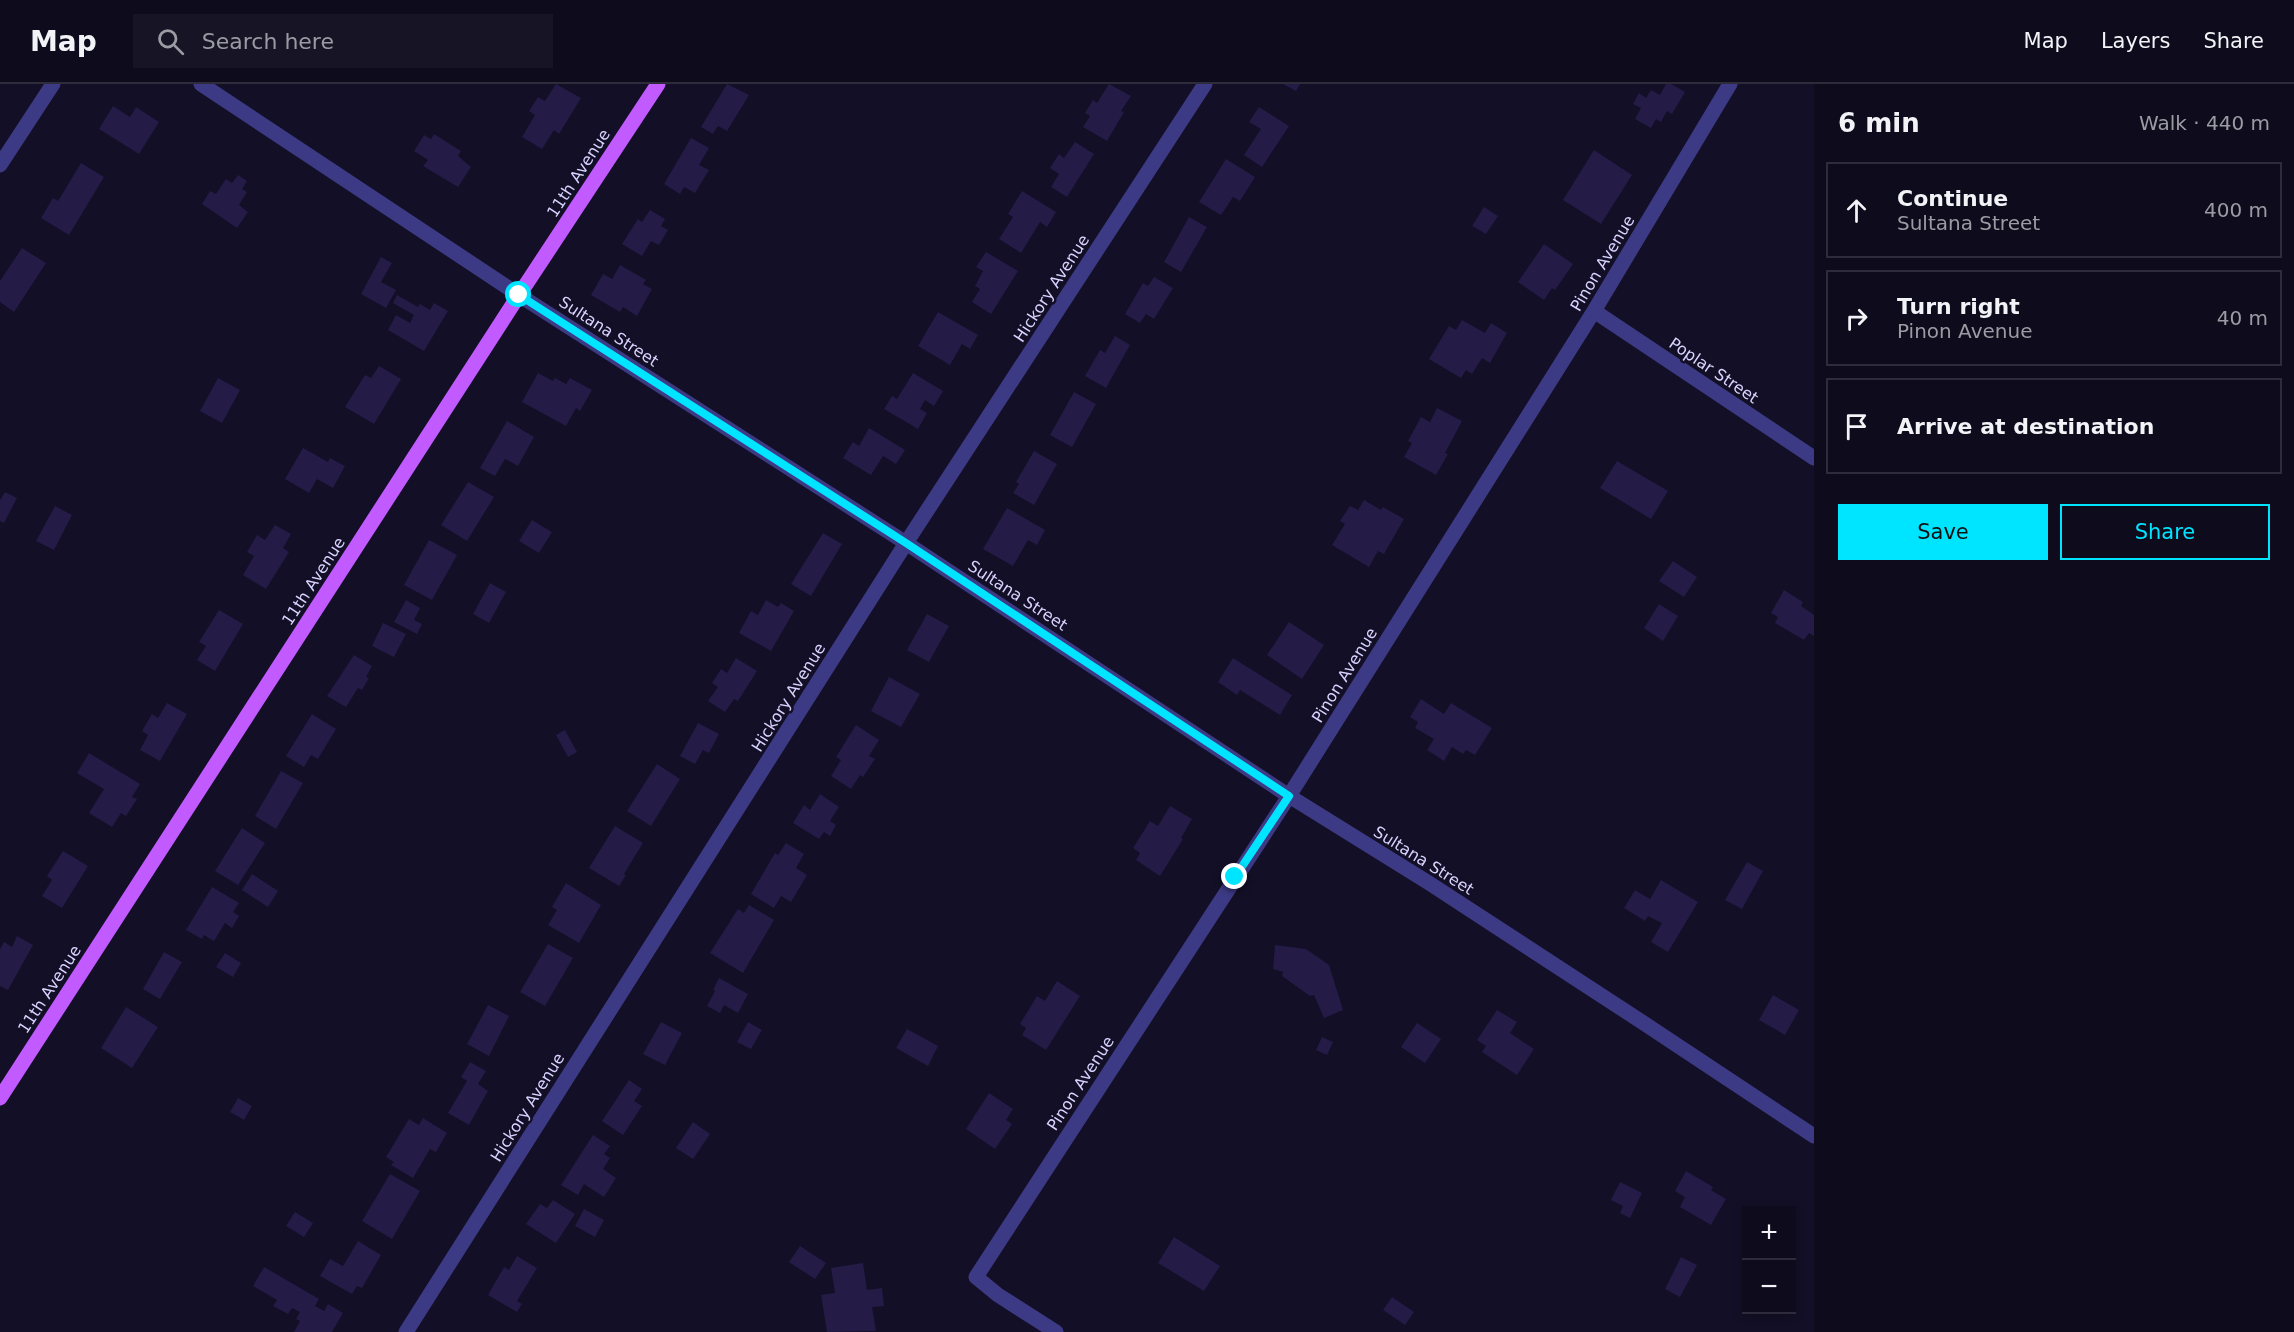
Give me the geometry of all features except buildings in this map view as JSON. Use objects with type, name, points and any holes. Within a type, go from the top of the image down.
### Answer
[{"type":"main road","name":"11th Avenue","points":[[0,1098],[658,84]]},
{"type":"street","points":[[0,165],[52,84]]},
{"type":"street","name":"Sultana Street","points":[[201,84],[519,295],[906,543],[1289,796],[1619,1007],[1814,1136]]},
{"type":"street","name":"Hickory Avenue","points":[[406,1332],[906,543],[1205,84]]},
{"type":"street","name":"Pinon Avenue","points":[[1056,1332],[976,1278],[1289,796],[1594,312],[1730,84]]},
{"type":"street","name":"Poplar Street","points":[[1594,312],[1814,458]]},
{"type":"route","points":[[519,295],[906,543],[1289,796],[1235,877]]}]
